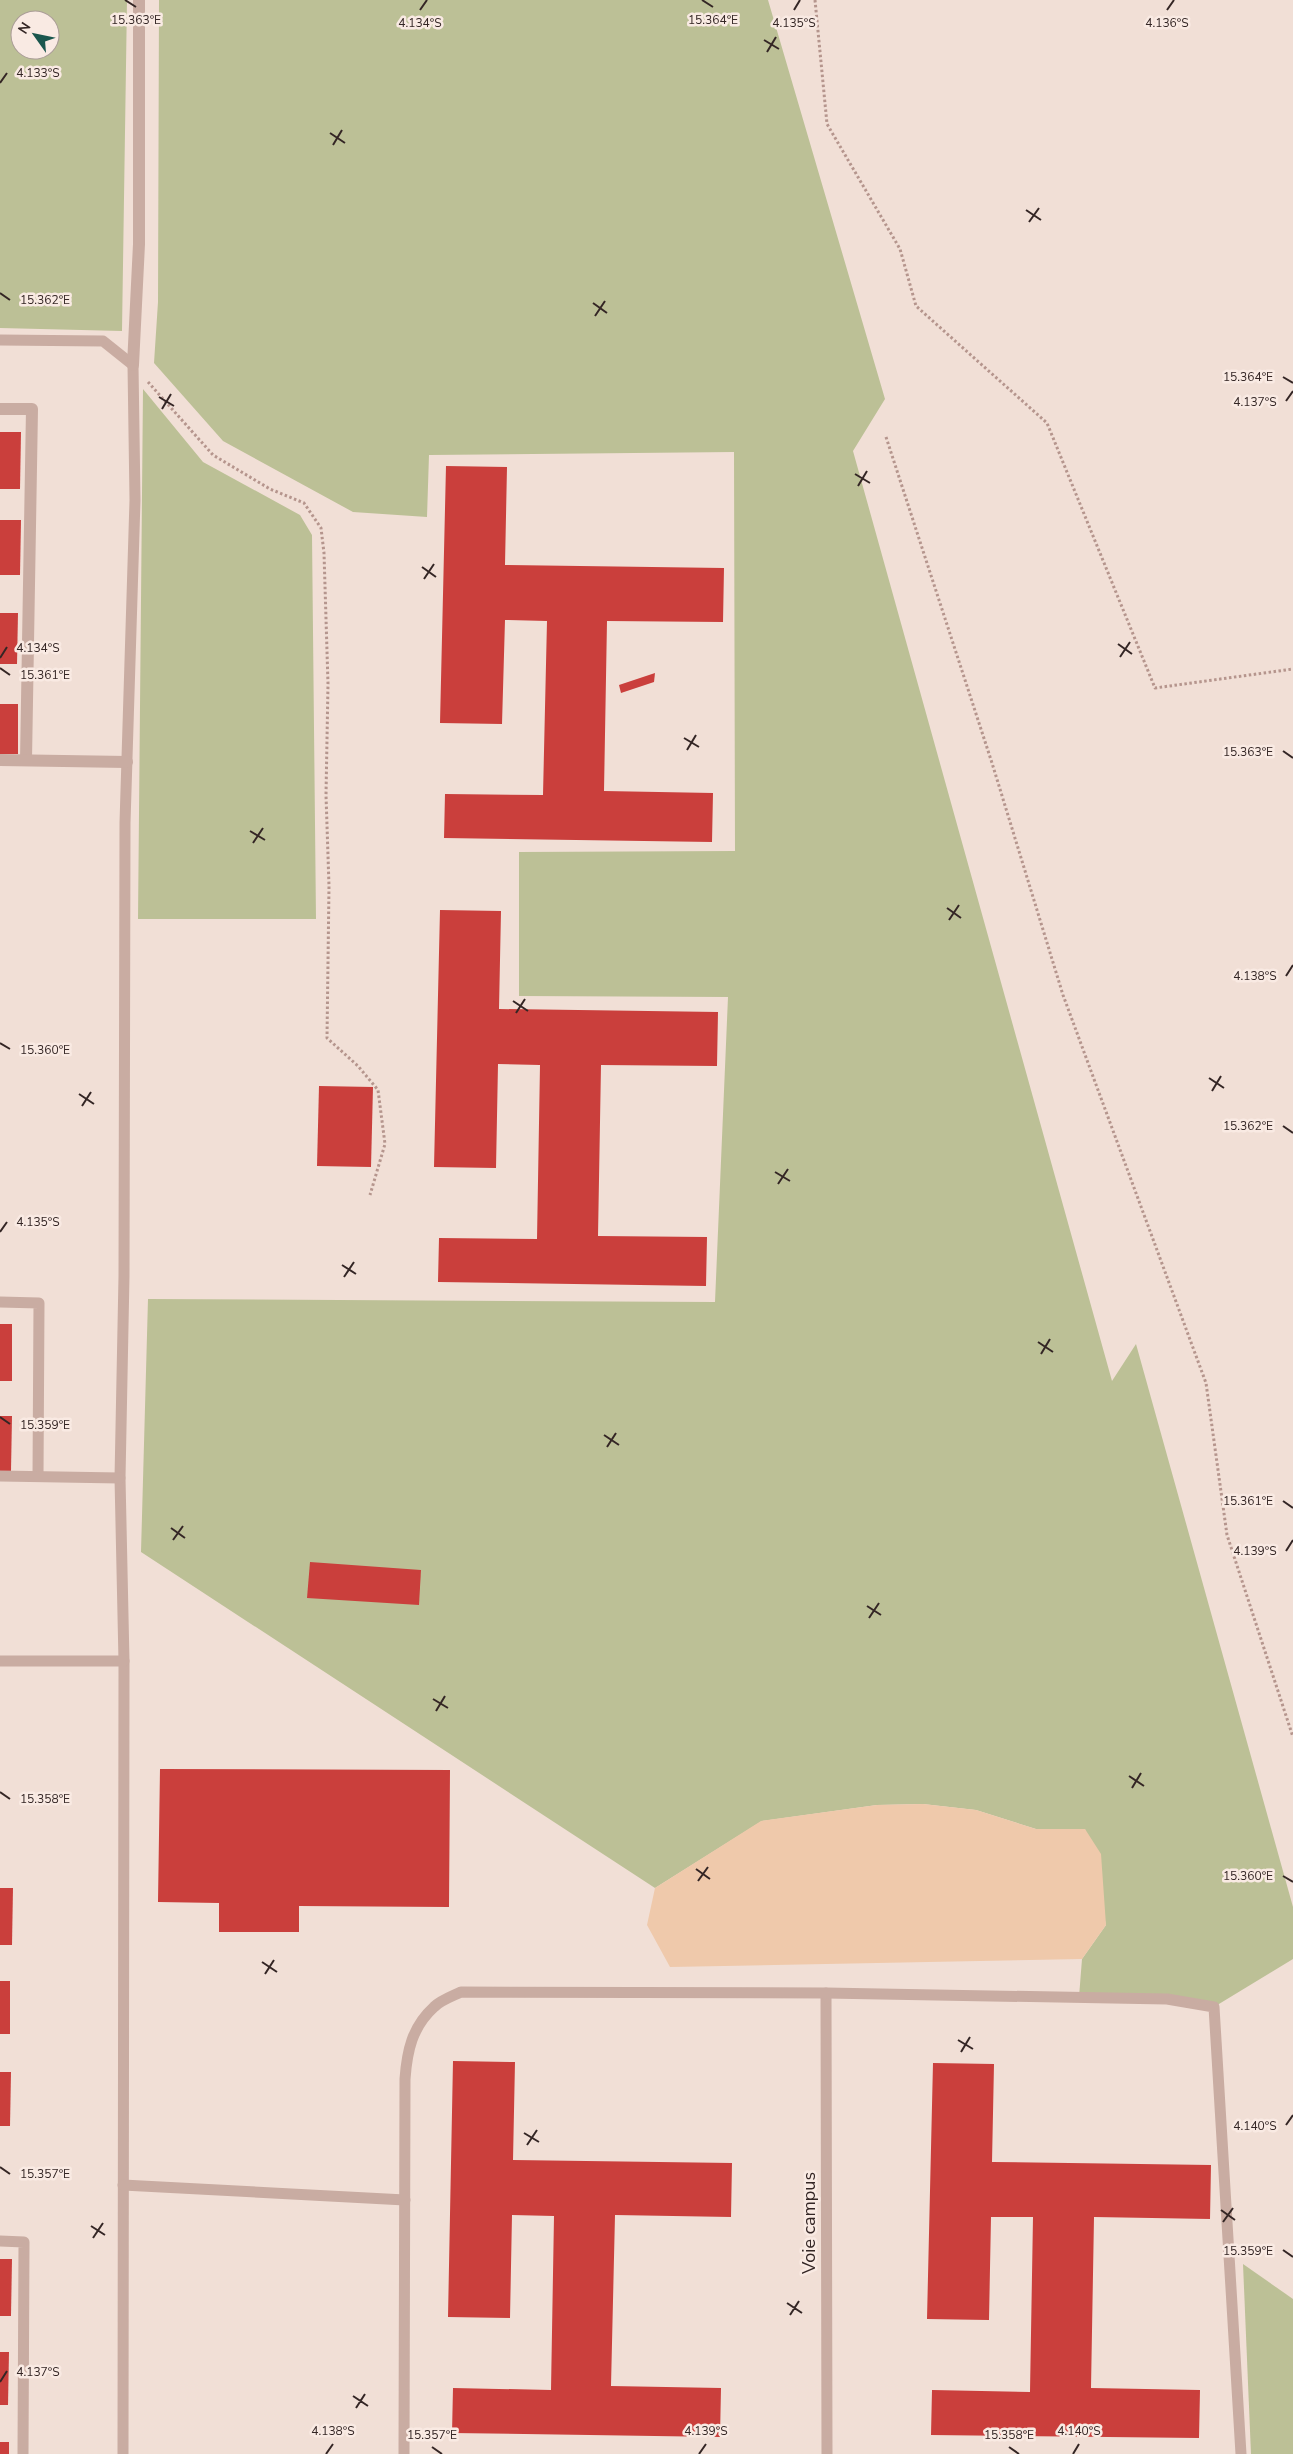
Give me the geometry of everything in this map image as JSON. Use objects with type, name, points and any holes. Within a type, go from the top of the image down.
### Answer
[{"type":"street","points":[[133,365],[139,244],[139,0]]},
{"type":"street","points":[[0,409],[32,409],[26,760]]},
{"type":"street","points":[[0,760],[126,762]]},
{"type":"lane","points":[[0,340],[103,342],[133,365],[135,500],[126,762],[124,1276],[120,1478],[124,1661],[122,2454]]},
{"type":"lane","points":[[0,1302],[39,1303],[38,1476]]},
{"type":"lane","points":[[0,1476],[120,1478]]},
{"type":"lane","points":[[0,1661],[124,1661]]},
{"type":"lane","points":[[404,2454],[405,2079],[407,2051],[416,2030],[434,2006],[462,1992],[826,1993],[1167,1999],[1214,2007],[1241,2454]]},
{"type":"lane","name":"Voie campus","points":[[826,1993],[827,2454]]},
{"type":"lane","points":[[123,2185],[405,2200]]},
{"type":"lane","points":[[0,2241],[24,2242],[23,2454]]},
{"type":"path","points":[[815,0],[826,124],[900,249],[916,306],[1047,423],[1155,688],[1293,669]]},
{"type":"path","points":[[133,365],[213,455],[270,489],[304,503],[321,528],[324,553],[328,684],[326,795],[329,886],[327,1038],[358,1066],[378,1090],[385,1144],[370,1195]]},
{"type":"path","points":[[886,437],[992,763],[1063,994],[1206,1383],[1227,1535],[1293,1737]]},
{"type":"green space","points":[[0,0],[127,0],[122,331],[0,328]]},
{"type":"green space","points":[[159,0],[768,0],[885,399],[853,451],[1112,1381],[1136,1344],[1293,1907],[1293,1959],[1214,2007],[1079,1997],[1082,1959],[1106,1925],[1085,1829],[1036,1829],[976,1810],[923,1804],[877,1805],[762,1821],[655,1888],[141,1552],[148,1299],[715,1302],[728,997],[519,996],[519,852],[735,851],[734,452],[429,455],[427,517],[353,512],[223,441],[154,363],[158,302]]},
{"type":"green space","points":[[143,389],[203,462],[300,515],[312,535],[316,919],[138,919]]},
{"type":"green space","points":[[1243,2264],[1293,2299],[1293,2454],[1251,2454]]},
{"type":"sand","points":[[923,1804],[976,1810],[1036,1829],[1085,1829],[1101,1854],[1106,1925],[1082,1959],[670,1967],[647,1925],[655,1888],[761,1821],[877,1805]]},
{"type":"building","points":[[0,432],[21,432],[20,489],[0,489]]},
{"type":"building","points":[[446,466],[507,467],[505,565],[724,568],[723,622],[607,621],[604,791],[713,793],[712,842],[444,838],[445,794],[543,795],[547,621],[505,620],[502,724],[440,723]]},
{"type":"building","points":[[0,520],[21,520],[20,575],[0,575]]},
{"type":"building","points":[[0,613],[18,613],[17,664],[0,664]]},
{"type":"building","points":[[655,673],[654,682],[621,693],[619,685]]},
{"type":"building","points":[[0,704],[18,704],[18,754],[0,754]]},
{"type":"building","points":[[440,910],[501,911],[499,1009],[718,1012],[717,1066],[601,1065],[598,1236],[707,1237],[706,1286],[438,1282],[439,1238],[537,1239],[540,1065],[498,1064],[496,1168],[434,1167]]},
{"type":"building","points":[[319,1086],[373,1087],[371,1167],[317,1166]]},
{"type":"building","points":[[0,1324],[12,1324],[12,1381],[0,1381]]},
{"type":"building","points":[[0,1416],[12,1416],[11,1471],[0,1471]]},
{"type":"building","points":[[310,1562],[421,1570],[419,1605],[307,1598]]},
{"type":"building","points":[[160,1769],[450,1770],[449,1907],[299,1906],[299,1932],[219,1932],[219,1903],[158,1902]]},
{"type":"building","points":[[0,1888],[13,1888],[12,1945],[0,1945]]},
{"type":"building","points":[[0,1981],[10,1981],[10,2034],[0,2034]]},
{"type":"building","points":[[453,2061],[515,2062],[513,2160],[732,2163],[731,2217],[615,2215],[611,2386],[721,2388],[720,2437],[452,2433],[453,2388],[551,2390],[554,2216],[512,2215],[510,2318],[448,2317]]},
{"type":"building","points":[[933,2063],[994,2064],[992,2162],[1211,2165],[1210,2219],[1094,2217],[1091,2388],[1200,2390],[1199,2438],[931,2435],[932,2390],[1030,2392],[1033,2217],[991,2217],[989,2320],[927,2319]]},
{"type":"building","points":[[0,2072],[11,2072],[10,2126],[0,2126]]},
{"type":"building","points":[[0,2259],[12,2259],[11,2316],[0,2316]]},
{"type":"building","points":[[0,2352],[9,2352],[8,2405],[0,2405]]},
{"type":"building","points":[[0,2442],[9,2442],[9,2454],[0,2454]]}]
